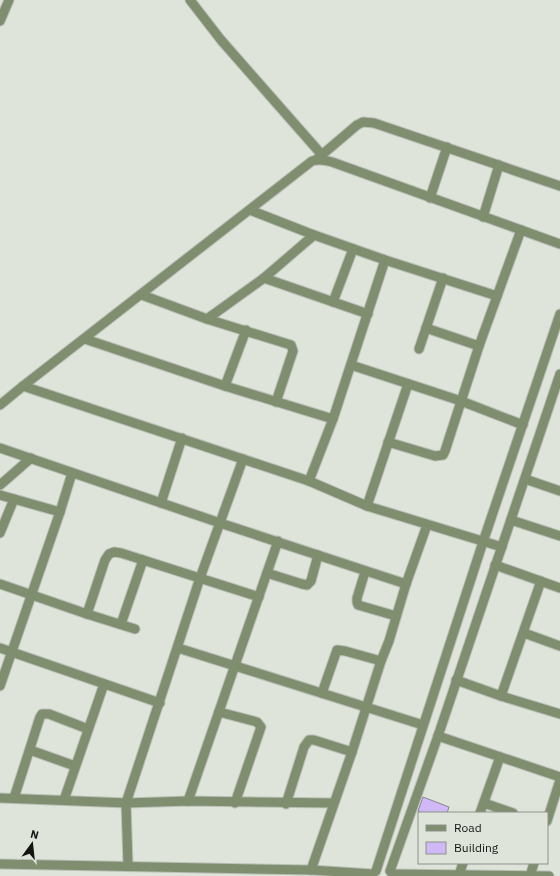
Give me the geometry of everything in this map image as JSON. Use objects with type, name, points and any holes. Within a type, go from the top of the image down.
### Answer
[{"type":"street","points":[[1,17],[9,0]]},
{"type":"street","points":[[190,0],[221,40],[320,157],[560,244]]},
{"type":"street","points":[[0,392],[3,403],[312,161],[320,157],[357,125],[368,122],[374,123],[560,186]]},
{"type":"street","points":[[430,198],[447,147]]},
{"type":"street","points":[[483,217],[499,165]]},
{"type":"street","points":[[250,210],[314,235],[385,260],[497,296]]},
{"type":"street","points":[[388,442],[435,456],[443,455],[479,346],[521,230]]},
{"type":"street","points":[[207,319],[264,278],[314,235]]},
{"type":"street","points":[[332,302],[353,248]]},
{"type":"street","points":[[309,481],[333,419],[385,260]]},
{"type":"street","points":[[264,278],[368,314]]},
{"type":"street","points":[[419,349],[443,278]]},
{"type":"street","points":[[142,295],[207,319],[288,343],[294,351],[276,402]]},
{"type":"street","points":[[374,873],[560,314]]},
{"type":"street","points":[[426,328],[479,346]]},
{"type":"street","points":[[225,386],[246,330]]},
{"type":"street","points":[[85,338],[225,386],[333,419]]},
{"type":"street","points":[[351,365],[461,401],[523,425]]},
{"type":"street","points":[[392,874],[560,374]]},
{"type":"street","points":[[367,506],[408,384]]},
{"type":"street","points":[[23,386],[309,481],[367,506],[502,547]]},
{"type":"street","points":[[162,503],[182,438]]},
{"type":"street","points":[[0,448],[220,523],[278,541],[365,572],[406,584]]},
{"type":"street","points":[[0,485],[31,458]]},
{"type":"street","points":[[128,865],[126,803],[200,578],[243,459]]},
{"type":"street","points":[[0,686],[72,473]]},
{"type":"street","points":[[525,479],[560,491]]},
{"type":"street","points":[[0,495],[60,512]]},
{"type":"street","points":[[0,533],[14,499]]},
{"type":"street","points":[[511,520],[560,536]]},
{"type":"street","points":[[311,870],[333,803],[352,752],[381,661],[389,641],[406,584],[427,525]]},
{"type":"street","points":[[188,801],[278,541]]},
{"type":"street","points":[[87,614],[105,560],[109,554],[114,552],[258,597]]},
{"type":"street","points":[[267,573],[307,585],[311,581],[318,556]]},
{"type":"street","points":[[121,624],[143,560]]},
{"type":"street","points":[[495,565],[560,588]]},
{"type":"street","points":[[365,572],[357,598],[358,604],[396,616]]},
{"type":"street","points":[[501,696],[541,581]]},
{"type":"street","points":[[0,584],[135,629]]},
{"type":"street","points":[[524,633],[560,646]]},
{"type":"street","points":[[0,648],[160,703]]},
{"type":"street","points":[[178,648],[423,725]]},
{"type":"street","points":[[322,693],[337,650],[381,661]]},
{"type":"street","points":[[456,680],[501,696],[560,714]]},
{"type":"street","points":[[64,800],[74,766],[104,684]]},
{"type":"street","points":[[219,712],[257,722],[261,727],[235,803]]},
{"type":"street","points":[[14,798],[42,714],[49,714],[88,729]]},
{"type":"street","points":[[438,736],[560,777]]},
{"type":"street","points":[[286,804],[304,747],[309,740],[314,740],[352,752]]},
{"type":"street","points":[[30,750],[74,766]]},
{"type":"street","points":[[480,812],[500,757]]},
{"type":"street","points":[[548,818],[560,780]]},
{"type":"street","points":[[0,798],[126,803],[188,801],[286,804],[333,803]]},
{"type":"street","points":[[484,803],[510,812]]},
{"type":"street","points":[[0,864],[128,865],[374,873],[381,868],[385,868],[392,874],[549,876]]},
{"type":"street","points":[[459,875],[463,864]]},
{"type":"street","points":[[530,876],[534,864]]},
{"type":"building","points":[[423,797],[449,807],[447,812],[418,811]]}]
